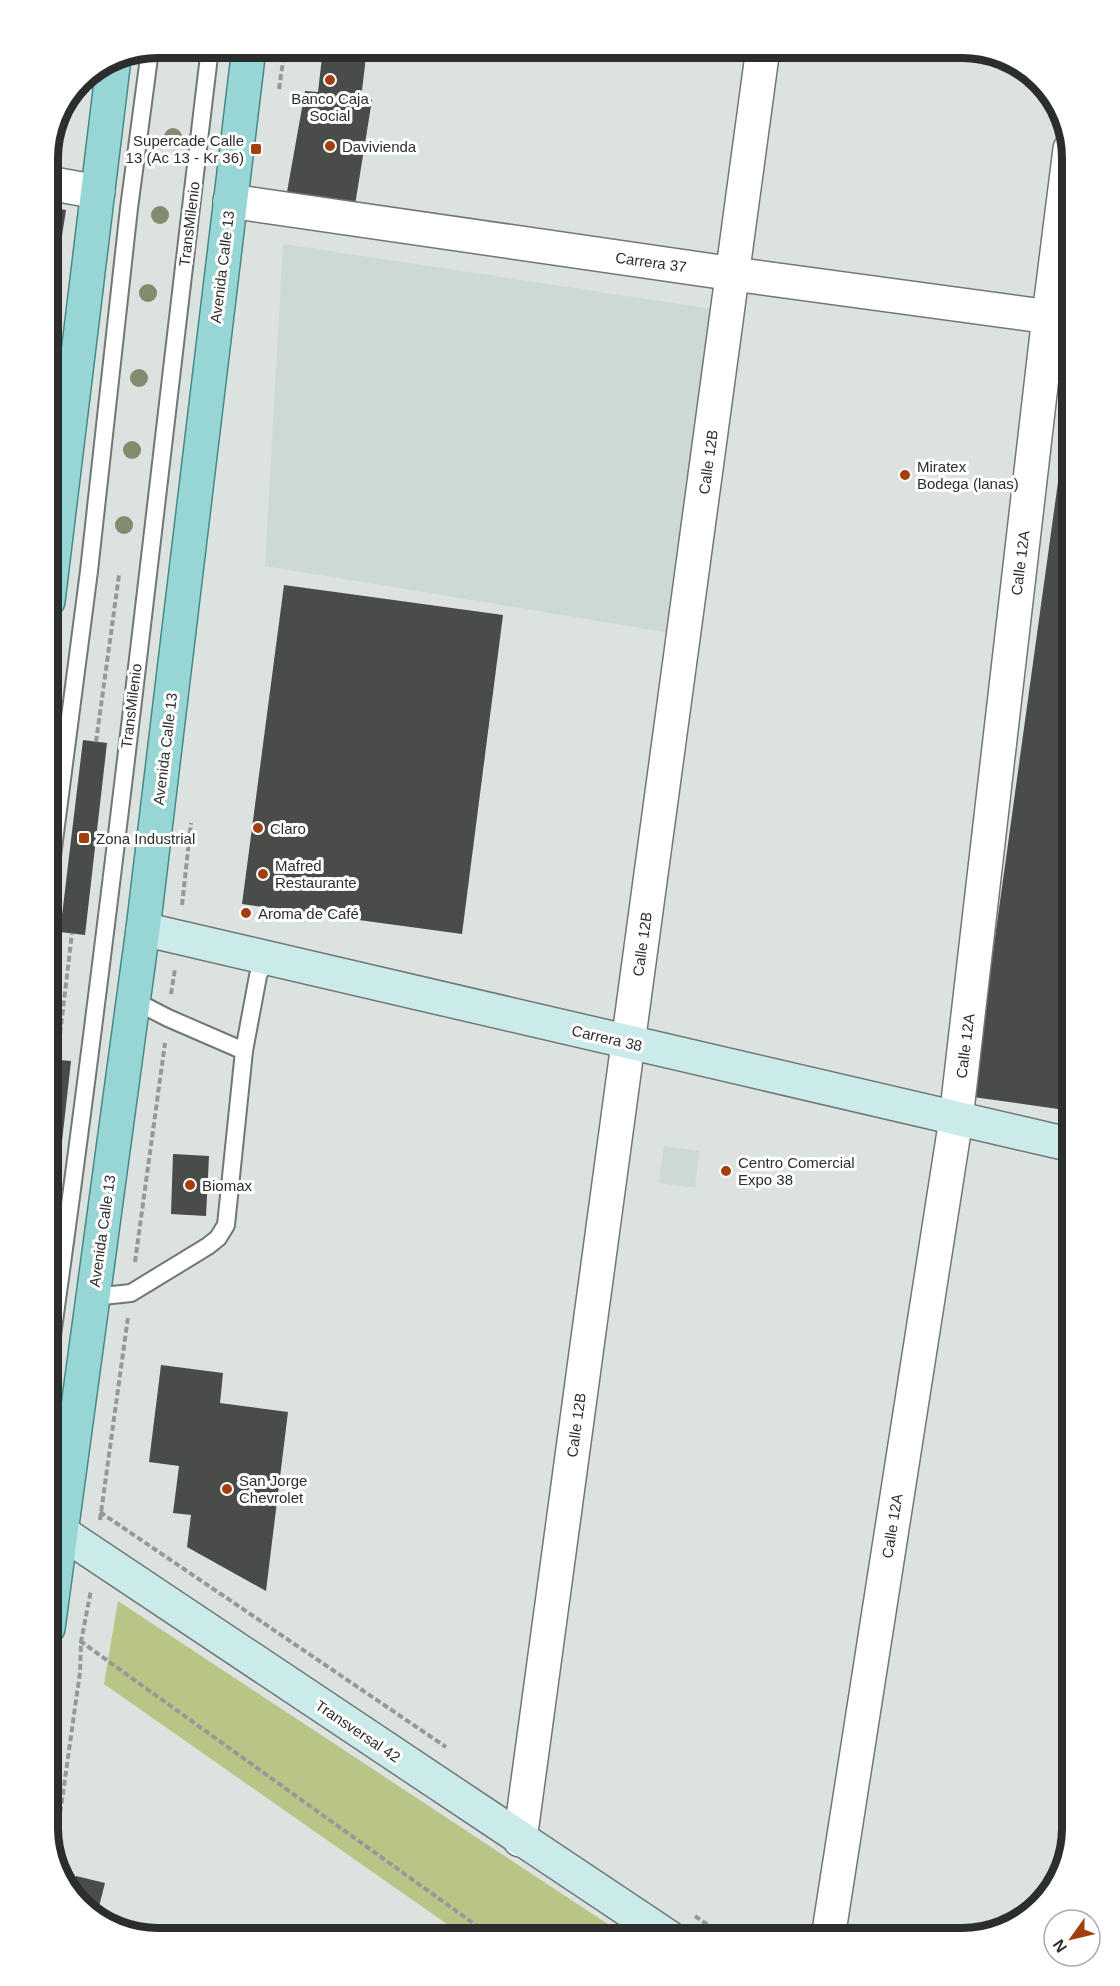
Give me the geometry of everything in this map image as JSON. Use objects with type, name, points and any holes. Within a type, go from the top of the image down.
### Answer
[{"type":"main road","name":"Avenida Calle 13","points":[[58,1518],[67,1489],[143,929],[248,58]]},
{"type":"main road","points":[[59,513],[113,70]]},
{"type":"street","name":"Calle 12B","points":[[520,1840],[762,59]]},
{"type":"street","points":[[59,185],[98,192]]},
{"type":"street","name":"Carrera 37","points":[[230,201],[734,274],[1060,318]]},
{"type":"street","name":"Calle 12A","points":[[830,1928],[956,1119],[1060,318],[1062,284]]},
{"type":"street","name":"Carrera 38","points":[[143,929],[1062,1143]]},
{"type":"street","name":"Transversal 42","points":[[58,1530],[654,1928]]},
{"type":"lane","name":"TransMilenio","points":[[58,1290],[209,58]]},
{"type":"lane","points":[[59,805],[89,571],[129,208],[149,59]]},
{"type":"lane","points":[[93,1297],[131,1293],[218,1238],[226,1225],[244,1051],[258,976],[265,958]]},
{"type":"lane","points":[[133,1000],[244,1051]]},
{"type":"path","points":[[112,574],[125,576]]},
{"type":"path","points":[[96,742],[119,575]]},
{"type":"path","points":[[58,1048],[72,933]]},
{"type":"path","points":[[67,1489],[447,1747]]},
{"type":"path","points":[[58,1630],[479,1927]]},
{"type":"path","points":[[689,1912],[712,1928]]},
{"type":"shaded area","points":[[283,244],[720,310],[676,634],[265,566]]},
{"type":"shaded area","points":[[664,1146],[699,1151],[695,1188],[659,1183]]},
{"type":"green space","points":[[118,1601],[613,1928],[452,1927],[104,1684]]},
{"type":"building","name":"Davivienda","points":[[322,58],[366,58],[361,99],[372,100],[355,205],[287,192],[305,91],[318,92]]},
{"type":"building","points":[[59,209],[66,210],[59,255]]},
{"type":"building","points":[[1062,453],[1062,1110],[973,1097]]},
{"type":"building","points":[[284,585],[503,615],[462,934],[242,904]]},
{"type":"building","name":"Zona Industrial","points":[[83,740],[107,743],[85,935],[60,932]]},
{"type":"building","points":[[58,1060],[71,1061],[58,1174]]},
{"type":"building","name":"Biomax","points":[[173,1154],[209,1156],[206,1216],[171,1214]]},
{"type":"building","name":"San Jorge Chevrolet","points":[[161,1365],[223,1373],[220,1403],[288,1412],[266,1591],[187,1547],[191,1515],[173,1513],[179,1466],[149,1462]]},
{"type":"building","points":[[76,1876],[105,1883],[99,1908],[83,1893],[75,1882]]},
{"type":"place","name":"Banco Caja Social","points":[[330,80]]},
{"type":"place","name":"Davivienda","points":[[330,146]]},
{"type":"place","name":"Supercade Calle 13 (Ac 13 - Kr 36)","points":[[256,149]]},
{"type":"place","name":"Miratex Bodega (lanas)","points":[[905,475]]},
{"type":"place","name":"Claro","points":[[258,828]]},
{"type":"place","name":"Zona Industrial","points":[[84,838]]},
{"type":"place","name":"Mafred Restaurante","points":[[263,874]]},
{"type":"place","name":"Aroma de Café","points":[[246,913]]},
{"type":"place","name":"Centro Comercial Expo 38","points":[[726,1171]]},
{"type":"place","name":"Biomax","points":[[190,1185]]},
{"type":"place","name":"San Jorge Chevrolet","points":[[227,1489]]}]
